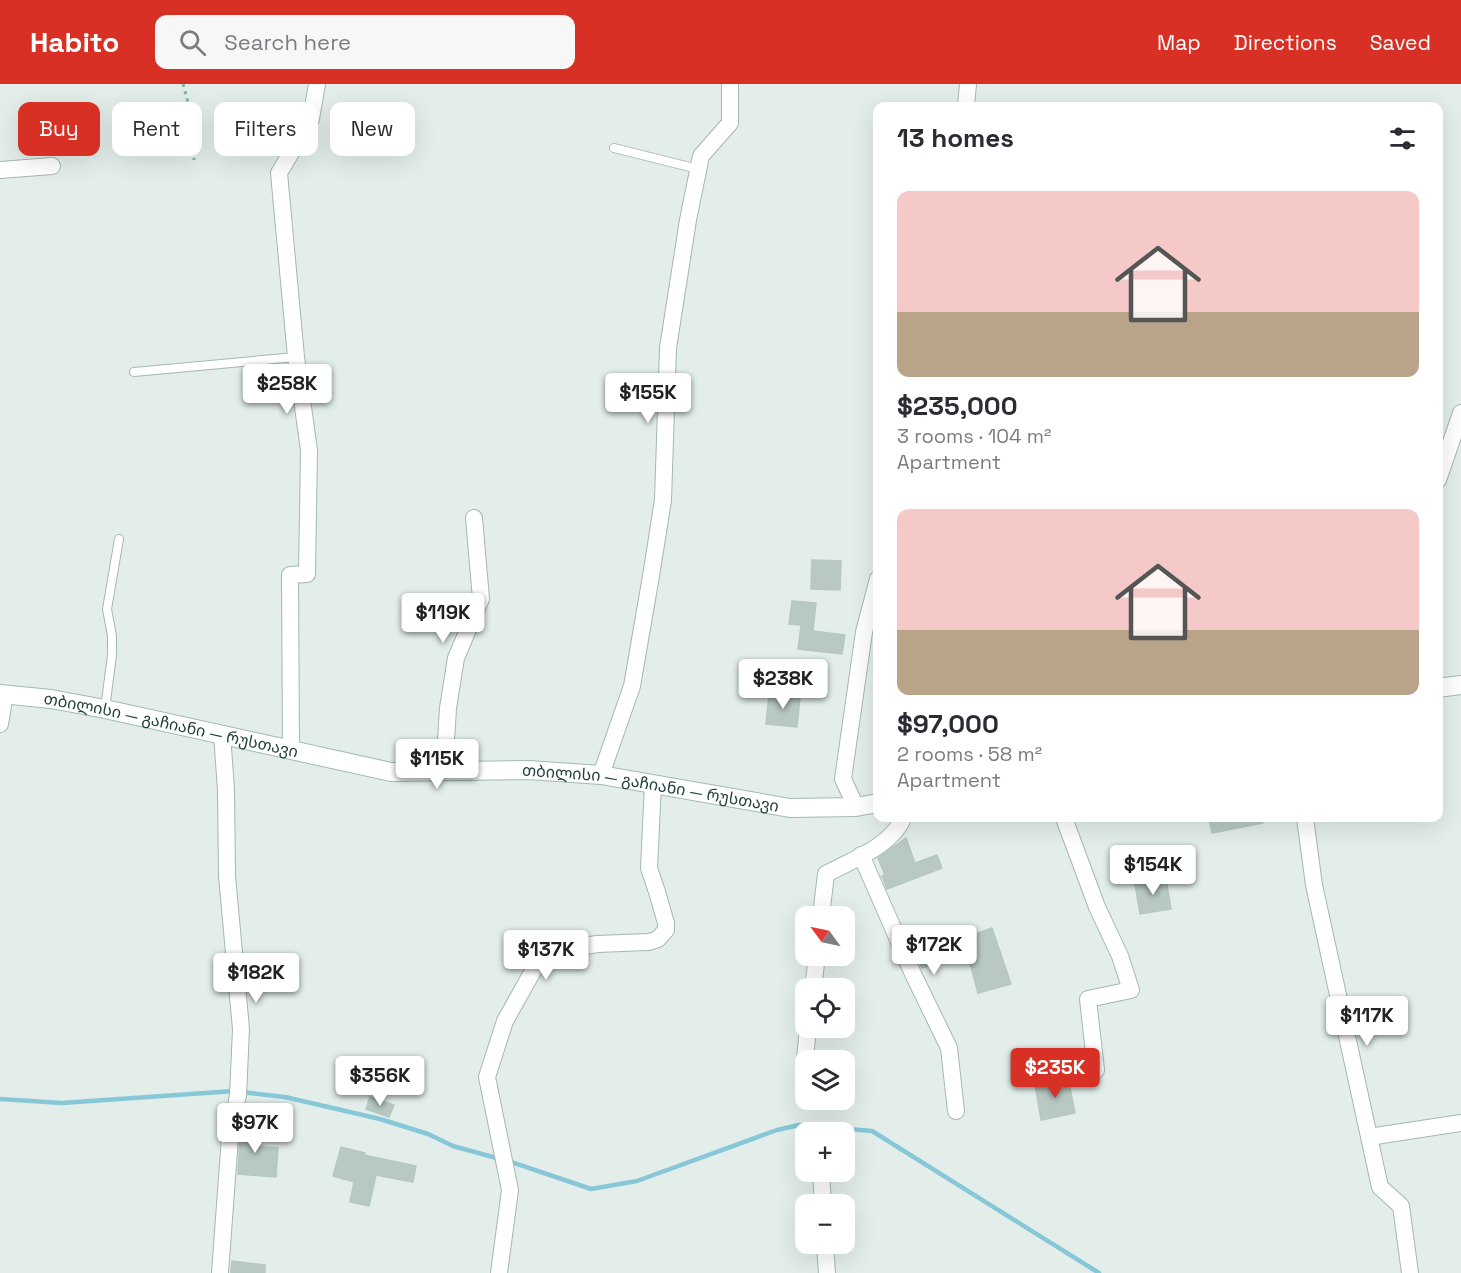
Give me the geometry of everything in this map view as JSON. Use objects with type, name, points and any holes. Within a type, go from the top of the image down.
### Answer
[{"type":"main road","points":[[1443,687],[1461,685]]},
{"type":"main road","name":"თბილისი — გაჩიანი — რუსთავი","points":[[3,694],[51,699],[105,709],[391,772],[530,770],[601,776],[790,808],[856,807],[873,804]]},
{"type":"street","points":[[291,750],[290,575],[307,574],[309,450],[296,357],[279,173],[311,119],[317,84]]},
{"type":"street","points":[[601,776],[632,686],[663,500],[668,348],[688,220],[701,156],[730,123],[730,84]]},
{"type":"street","points":[[967,102],[969,84]]},
{"type":"street","points":[[0,170],[52,166]]},
{"type":"street","points":[[1443,465],[1461,413]]},
{"type":"street","points":[[444,772],[448,708],[456,658],[481,598],[474,518]]},
{"type":"street","points":[[856,807],[843,779],[864,632],[873,598]]},
{"type":"street","points":[[0,724],[3,694]]},
{"type":"street","points":[[220,1273],[230,1137],[238,1095],[241,1029],[227,876],[226,789],[222,734]]},
{"type":"street","points":[[499,1273],[510,1190],[487,1077],[493,1053],[505,1021],[543,953],[597,944],[649,942],[658,939],[666,930],[649,868],[653,784]]},
{"type":"street","points":[[822,906],[826,874],[881,845],[899,828],[901,822]]},
{"type":"street","points":[[1065,822],[1097,907],[1120,956],[1131,990],[1088,999],[1096,1070]]},
{"type":"street","points":[[1306,822],[1314,885],[1380,1187],[1401,1206],[1410,1273]]},
{"type":"street","points":[[861,855],[914,976],[949,1048],[956,1111]]},
{"type":"street","points":[[1369,1137],[1461,1123]]},
{"type":"street","points":[[826,1254],[827,1273]]},
{"type":"lane","points":[[614,148],[698,169]]},
{"type":"lane","points":[[134,372],[296,357]]},
{"type":"lane","points":[[105,709],[112,655],[112,636],[107,609],[119,539]]},
{"type":"path","points":[[183,84],[190,110],[194,160]]},
{"type":"building","points":[[812,560],[841,561],[840,590],[811,589]]},
{"type":"building","points":[[792,601],[816,603],[813,631],[845,635],[842,654],[798,649],[801,625],[789,624]]},
{"type":"building","points":[[769,694],[800,697],[797,727],[766,724]]},
{"type":"building","points":[[1210,822],[1263,822],[1263,823],[1212,833]]},
{"type":"building","points":[[906,838],[915,863],[937,855],[942,868],[887,889],[882,876],[885,875],[878,858]]},
{"type":"building","points":[[1166,879],[1171,909],[1140,914],[1135,884]]},
{"type":"building","points":[[992,928],[1011,984],[978,993],[967,952],[922,968],[916,955]]},
{"type":"building","points":[[1068,1078],[1075,1113],[1041,1120],[1035,1084]]},
{"type":"building","points":[[370,1097],[394,1105],[389,1117],[366,1109]]},
{"type":"building","points":[[246,1109],[253,1110],[250,1146],[278,1148],[276,1177],[238,1174],[240,1138]]},
{"type":"building","points":[[341,1147],[365,1153],[364,1155],[416,1166],[413,1182],[376,1175],[369,1206],[350,1202],[354,1182],[333,1176]]},
{"type":"building","points":[[232,1261],[265,1265],[265,1273],[231,1273]]},
{"type":"waterway","points":[[0,1099],[62,1103],[234,1091]]},
{"type":"waterway","points":[[242,1092],[285,1097],[380,1119],[428,1134],[453,1146],[500,1159]]},
{"type":"waterway","points":[[508,1161],[591,1189],[637,1181],[777,1130],[799,1125],[872,1131],[1099,1273]]}]
